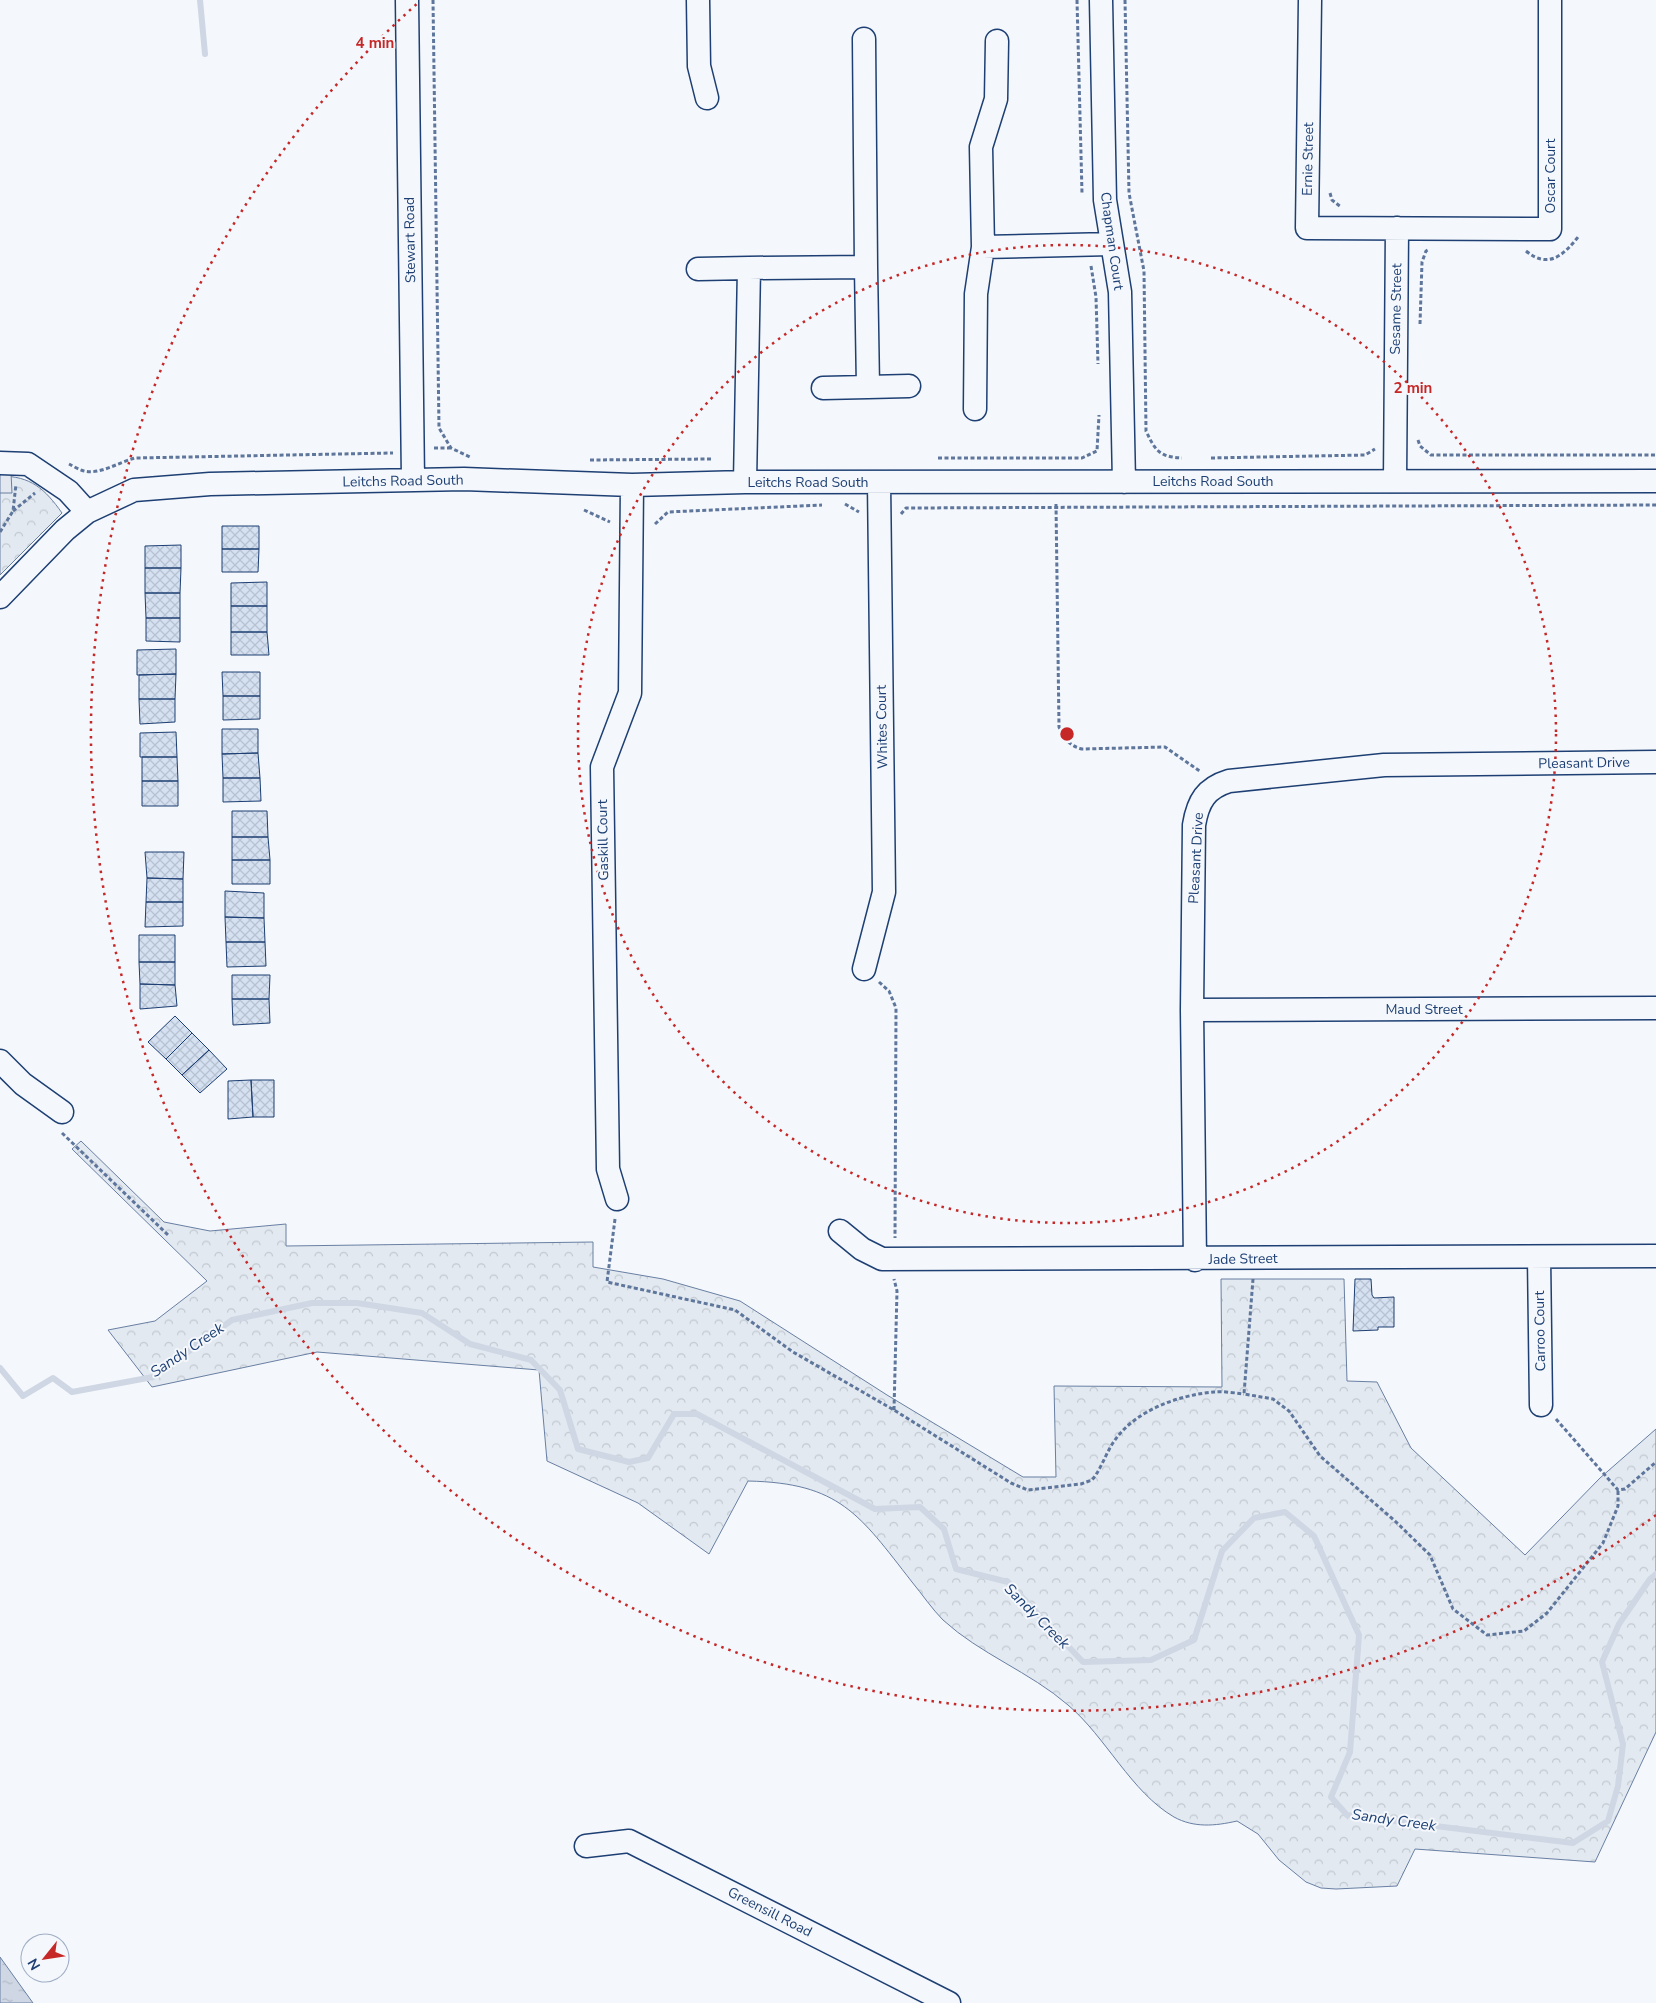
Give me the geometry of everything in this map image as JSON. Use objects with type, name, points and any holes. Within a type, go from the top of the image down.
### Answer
[{"type":"street","name":"Stewart Road","points":[[407,0],[413,480]]},
{"type":"street","points":[[698,0],[699,66],[707,98]]},
{"type":"street","name":"Chapman Court","points":[[1101,0],[1104,200],[1120,292],[1124,482]]},
{"type":"street","name":"Ernie Street","points":[[1310,0],[1307,228],[1397,228]]},
{"type":"street","name":"Oscar Court","points":[[1397,228],[1550,229],[1550,0]]},
{"type":"street","points":[[864,40],[868,387]]},
{"type":"street","points":[[975,410],[976,294],[983,247],[981,147],[996,99],[996,41]]},
{"type":"street","name":"Sesame Street","points":[[1395,481],[1397,228]]},
{"type":"street","points":[[983,247],[1111,244]]},
{"type":"street","points":[[698,268],[866,268]]},
{"type":"street","points":[[745,482],[749,268]]},
{"type":"street","points":[[823,388],[909,386]]},
{"type":"street","points":[[8,463],[28,464],[68,491],[88,512]]},
{"type":"street","name":"Leitchs Road South","points":[[0,598],[65,530],[88,512],[134,490],[210,484],[464,479],[632,485],[745,482],[1656,481]]},
{"type":"street","name":"Whites Court","points":[[864,969],[884,892],[879,482]]},
{"type":"street","name":"Gaskill Court","points":[[617,1199],[608,1169],[602,767],[630,693],[632,485]]},
{"type":"street","name":"Pleasant Drive","points":[[1195,1260],[1192,1010],[1194,825],[1202,796],[1218,784],[1230,781],[1384,765],[1656,762]]},
{"type":"street","name":"Maud Street","points":[[1192,1010],[1656,1008]]},
{"type":"street","points":[[0,1062],[23,1084],[62,1112]]},
{"type":"street","name":"Jade Street","points":[[840,1231],[862,1249],[882,1259],[1195,1260],[1656,1256]]},
{"type":"street","name":"Carroo Court","points":[[1539,1257],[1541,1405]]},
{"type":"street","name":"Greensill Road","points":[[586,1846],[629,1841],[949,2003]]},
{"type":"path","points":[[434,0],[440,428],[451,448],[477,461]]},
{"type":"path","points":[[1126,0],[1129,194],[1144,271],[1146,431],[1155,450],[1170,458],[1189,459]]},
{"type":"path","points":[[1329,190],[1332,200],[1347,209]]},
{"type":"path","points":[[1522,248],[1533,257],[1549,260],[1566,252],[1578,237]]},
{"type":"path","points":[[1420,328],[1422,262],[1426,251],[1432,250]]},
{"type":"path","points":[[1418,438],[1420,446],[1431,455],[1656,455]]},
{"type":"path","points":[[1208,458],[1365,455],[1378,447]]},
{"type":"path","points":[[934,458],[1082,458],[1097,451]]},
{"type":"path","points":[[586,460],[746,459]]},
{"type":"path","points":[[0,531],[13,511],[8,463]]},
{"type":"path","points":[[1056,481],[1059,728],[1064,738],[1074,747],[1082,749],[1165,747],[1218,784]]},
{"type":"path","points":[[837,505],[847,504],[863,514]]},
{"type":"path","points":[[655,524],[668,512],[827,505]]},
{"type":"path","points":[[897,518],[906,508],[1656,505]]},
{"type":"path","points":[[584,510],[612,523]]},
{"type":"path","points":[[864,969],[889,991],[896,1008],[894,1240]]},
{"type":"path","points":[[62,1112],[54,1125],[168,1234]]},
{"type":"path","points":[[617,1199],[607,1282],[735,1310],[793,1352],[894,1410],[1011,1483],[1028,1490],[1080,1484],[1092,1480],[1116,1438],[1135,1421],[1156,1408],[1182,1397],[1215,1391],[1273,1399],[1290,1411],[1320,1456],[1395,1521],[1430,1555],[1453,1609],[1487,1635],[1524,1631],[1547,1613],[1603,1543],[1618,1506],[1618,1490],[1541,1405]]},
{"type":"path","points":[[1244,1394],[1254,1258]]},
{"type":"path","points":[[893,1274],[897,1291],[894,1410]]},
{"type":"path","points":[[1618,1490],[1625,1489],[1656,1462]]},
{"type":"green space","points":[[0,476],[29,481],[50,497],[62,513],[0,575]]},
{"type":"green space","points":[[81,1141],[164,1222],[210,1231],[286,1224],[286,1246],[593,1242],[593,1267],[663,1279],[740,1301],[887,1395],[1023,1477],[1056,1477],[1054,1386],[1222,1387],[1221,1279],[1344,1279],[1347,1381],[1377,1382],[1411,1448],[1525,1555],[1600,1478],[1656,1429],[1656,1732],[1595,1862],[1415,1849],[1397,1886],[1321,1888],[1306,1882],[1279,1860],[1258,1834],[1237,1821],[1213,1825],[1189,1823],[1174,1817],[1159,1806],[1132,1779],[1082,1718],[1053,1693],[973,1643],[943,1620],[861,1521],[845,1507],[826,1496],[805,1488],[779,1483],[748,1481],[709,1554],[638,1503],[547,1461],[539,1370],[317,1352],[152,1387],[108,1330],[155,1321],[207,1281],[72,1149]]},
{"type":"shaded area","points":[[0,473],[11,473],[12,493],[0,493]]},
{"type":"water","points":[[0,1957],[33,2003],[0,2003]]},
{"type":"building","points":[[222,526],[259,526],[259,549],[222,549]]},
{"type":"building","points":[[181,545],[181,568],[145,568],[145,546]]},
{"type":"building","points":[[222,549],[259,549],[258,572],[222,572]]},
{"type":"building","points":[[145,568],[181,568],[180,593],[145,593]]},
{"type":"building","points":[[267,582],[267,606],[231,606],[231,583]]},
{"type":"building","points":[[145,593],[180,593],[180,618],[146,618]]},
{"type":"building","points":[[231,606],[267,606],[267,632],[231,632]]},
{"type":"building","points":[[146,618],[180,618],[180,642],[146,641]]},
{"type":"building","points":[[231,632],[267,632],[269,655],[231,655]]},
{"type":"building","points":[[176,649],[176,674],[137,675],[137,650]]},
{"type":"building","points":[[222,672],[260,672],[260,696],[223,696]]},
{"type":"building","points":[[176,674],[175,699],[139,699],[139,675]]},
{"type":"building","points":[[223,696],[260,696],[260,719],[223,720]]},
{"type":"building","points":[[139,699],[175,699],[175,722],[140,724]]},
{"type":"building","points":[[222,729],[258,729],[258,753],[222,754]]},
{"type":"building","points":[[176,732],[177,757],[140,757],[140,733]]},
{"type":"building","points":[[258,753],[260,778],[223,778],[222,754]]},
{"type":"building","points":[[142,757],[177,757],[178,781],[142,781]]},
{"type":"building","points":[[223,778],[260,778],[261,801],[223,802]]},
{"type":"building","points":[[142,781],[178,781],[178,806],[142,806]]},
{"type":"building","points":[[232,811],[267,811],[268,837],[232,837]]},
{"type":"building","points":[[232,837],[268,837],[270,860],[232,860]]},
{"type":"building","points":[[145,852],[184,852],[183,879],[147,878]]},
{"type":"building","points":[[232,860],[270,860],[270,884],[232,884]]},
{"type":"building","points":[[147,878],[183,879],[183,902],[146,902]]},
{"type":"building","points":[[225,891],[264,893],[264,918],[225,917]]},
{"type":"building","points":[[146,902],[183,902],[183,926],[145,927]]},
{"type":"building","points":[[225,917],[264,918],[265,942],[226,942]]},
{"type":"building","points":[[139,935],[175,935],[175,962],[139,962]]},
{"type":"building","points":[[226,942],[265,942],[266,966],[227,967]]},
{"type":"building","points":[[139,962],[175,962],[175,985],[140,984]]},
{"type":"building","points":[[232,975],[270,975],[269,999],[232,999]]},
{"type":"building","points":[[140,984],[175,985],[177,1006],[140,1009]]},
{"type":"building","points":[[232,999],[269,999],[270,1023],[233,1025]]},
{"type":"building","points":[[175,1016],[192,1033],[166,1059],[148,1042]]},
{"type":"building","points":[[192,1033],[209,1050],[182,1075],[166,1059]]},
{"type":"building","points":[[209,1050],[227,1069],[200,1093],[182,1075]]},
{"type":"building","points":[[251,1080],[274,1080],[274,1117],[253,1117]]},
{"type":"building","points":[[251,1080],[253,1117],[228,1119],[228,1081]]},
{"type":"building","points":[[1355,1279],[1371,1279],[1372,1295],[1374,1298],[1394,1297],[1394,1327],[1378,1327],[1378,1330],[1353,1331]]},
{"type":"waterway","points":[[200,0],[205,54]]},
{"type":"waterway","name":"Sandy Creek","points":[[0,1368],[23,1396],[53,1378],[72,1392],[153,1377],[232,1320],[312,1303],[357,1303],[422,1313],[470,1344],[531,1360],[560,1390],[578,1449],[629,1462],[648,1458],[674,1414],[697,1414],[875,1509],[920,1507],[944,1529],[956,1569],[1008,1582],[1083,1662],[1151,1660],[1194,1640],[1222,1551],[1254,1518],[1285,1512],[1314,1536],[1359,1635],[1350,1752],[1331,1797],[1347,1815],[1573,1843],[1608,1821],[1618,1786],[1623,1744],[1602,1662],[1619,1624],[1650,1579],[1656,1574]]}]
